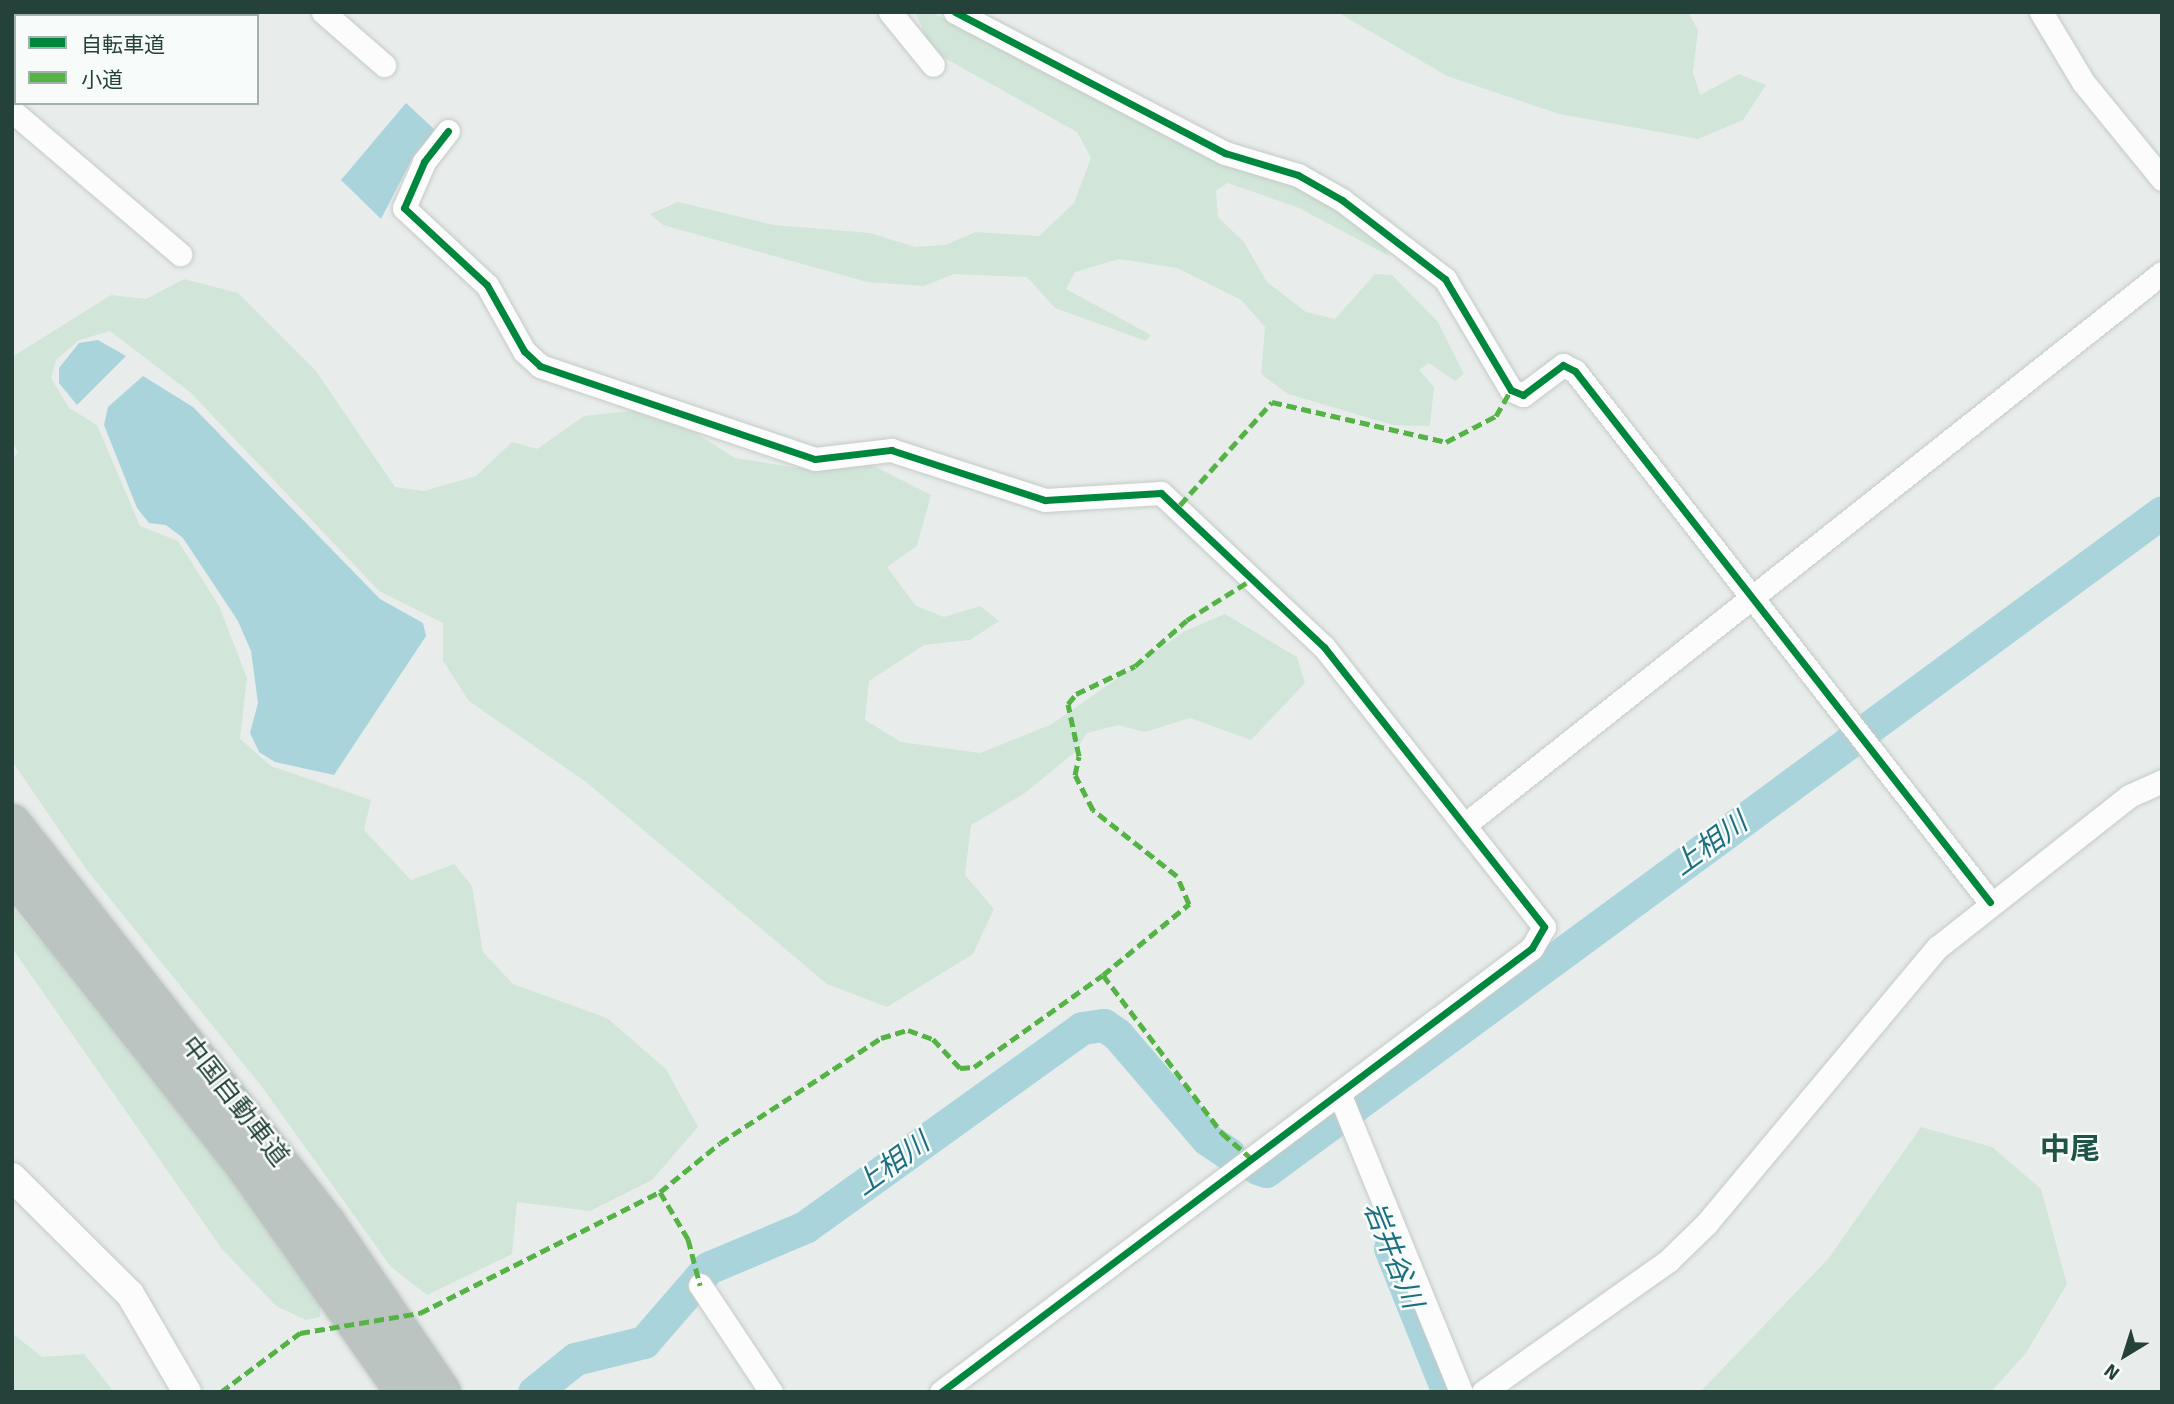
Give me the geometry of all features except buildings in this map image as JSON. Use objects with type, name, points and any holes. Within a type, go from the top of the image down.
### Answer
[{"type":"highway","name":"中国自動車道","points":[[12,823],[318,1211],[442,1392]]},
{"type":"highway","name":"中国自動車道","points":[[12,872],[242,1162],[404,1392]]},
{"type":"street","points":[[323,12],[384,65]]},
{"type":"street","points":[[890,12],[933,65]]},
{"type":"street","points":[[955,12],[1225,153],[1298,175],[1418,254],[1476,323],[1511,390],[1523,395],[1563,365],[1575,371],[1990,902]]},
{"type":"street","points":[[2041,12],[2083,82],[2162,180]]},
{"type":"street","points":[[12,111],[180,254]]},
{"type":"street","points":[[448,131],[424,162],[404,208],[487,285],[524,351],[540,366],[815,458],[891,450],[1045,500],[1161,493],[1324,647],[1537,911],[1544,927],[1541,938],[1346,1104],[941,1392]]},
{"type":"street","points":[[1467,823],[2162,273]]},
{"type":"street","points":[[1483,1392],[1627,1294],[1706,1224],[1897,990],[1990,902],[2129,796],[2162,781]]},
{"type":"street","points":[[1346,1104],[1461,1392]]},
{"type":"street","points":[[12,1177],[130,1294],[158,1332],[187,1392]]},
{"type":"street","points":[[700,1284],[771,1392]]},
{"type":"green space","points":[[915,12],[931,12],[1196,147],[1307,189],[1383,241],[1389,256],[1299,208],[1228,183],[1216,190],[1218,217],[1244,242],[1267,282],[1306,312],[1335,319],[1375,274],[1392,275],[1438,322],[1464,374],[1455,381],[1429,363],[1419,370],[1434,387],[1430,426],[1393,425],[1288,394],[1261,374],[1265,327],[1241,300],[1177,268],[1119,259],[1075,272],[1066,289],[1151,335],[1146,341],[1055,308],[1027,277],[954,274],[924,286],[867,282],[663,225],[650,214],[678,202],[774,225],[870,233],[915,247],[945,245],[976,232],[1039,236],[1074,203],[1091,158],[1077,132],[932,51]]},
{"type":"green space","points":[[1337,12],[1688,12],[1698,30],[1693,72],[1700,95],[1739,74],[1766,85],[1743,120],[1698,139],[1559,114],[1447,76]]},
{"type":"green space","points":[[184,279],[238,293],[316,371],[395,487],[424,491],[476,476],[512,442],[537,449],[584,416],[631,411],[694,432],[735,458],[811,470],[866,462],[931,495],[917,546],[887,567],[916,606],[944,617],[980,606],[999,621],[970,640],[924,645],[869,681],[865,720],[901,742],[980,753],[1052,724],[1185,631],[1225,614],[1297,657],[1305,683],[1251,740],[1190,718],[1145,732],[1118,725],[1087,733],[1074,753],[1025,793],[971,825],[965,875],[994,909],[973,954],[887,1007],[827,984],[586,782],[469,701],[443,661],[443,623],[379,591],[191,393],[110,331],[79,340],[56,360],[51,378],[69,408],[97,425],[140,526],[178,541],[219,606],[247,678],[240,739],[271,766],[371,800],[364,830],[411,880],[454,864],[472,886],[483,952],[513,984],[607,1018],[666,1069],[698,1127],[652,1180],[590,1211],[517,1202],[512,1254],[427,1295],[391,1267],[262,1087],[86,869],[12,761],[12,459],[18,452],[12,441],[12,357],[111,295],[146,299]]},
{"type":"green space","points":[[12,908],[131,1043],[321,1299],[320,1317],[306,1320],[276,1306],[222,1249],[12,948]]},
{"type":"green space","points":[[1921,1127],[1992,1147],[2041,1189],[2067,1284],[2026,1353],[1991,1392],[1700,1392],[1828,1259]]},
{"type":"green space","points":[[12,1333],[42,1357],[84,1354],[114,1392],[12,1392]]},
{"type":"water","points":[[406,103],[435,130],[413,157],[381,219],[341,180]]},
{"type":"water","points":[[98,340],[126,356],[77,405],[59,383],[59,368],[79,343]]},
{"type":"water","points":[[143,376],[193,407],[380,599],[423,623],[426,636],[334,775],[275,762],[259,752],[250,733],[258,703],[251,651],[238,621],[183,538],[166,525],[149,523],[137,508],[104,425],[108,407]]},
{"type":"waterway","name":"上相川","points":[[1257,1168],[1266,1171],[2162,512]]},
{"type":"waterway","name":"上相川","points":[[534,1392],[575,1359],[644,1342],[708,1268],[805,1227],[1082,1028],[1104,1025],[1117,1034],[1207,1139],[1229,1154]]},
{"type":"waterway","name":"岩井谷川","points":[[1390,1248],[1448,1392]]},
{"type":"marked path","points":[[1180,505],[1272,402],[1446,442],[1496,416],[1511,390]]},
{"type":"marked path","points":[[1103,975],[1189,904],[1177,876],[1093,810],[1075,775],[1079,756],[1068,704],[1076,694],[1135,666],[1187,620],[1254,578]]},
{"type":"marked path","points":[[660,1192],[720,1143],[881,1038],[908,1030],[933,1039],[960,1068],[974,1067],[1103,975],[1222,1133],[1251,1158]]},
{"type":"marked path","points":[[221,1392],[300,1333],[420,1313],[660,1192],[688,1239],[700,1285]]},
{"type":"cycle path","points":[[955,12],[1225,153],[1298,175],[1342,200],[1445,279],[1511,390],[1523,395],[1563,365],[1575,371],[1990,902]]},
{"type":"cycle path","points":[[448,131],[424,162],[404,208],[487,285],[524,351],[540,366],[815,459],[891,450],[1045,500],[1161,493],[1324,647],[1544,927],[1532,948],[941,1392]]},
{"type":"district","name":"中尾","points":[[2070,1150]]}]
